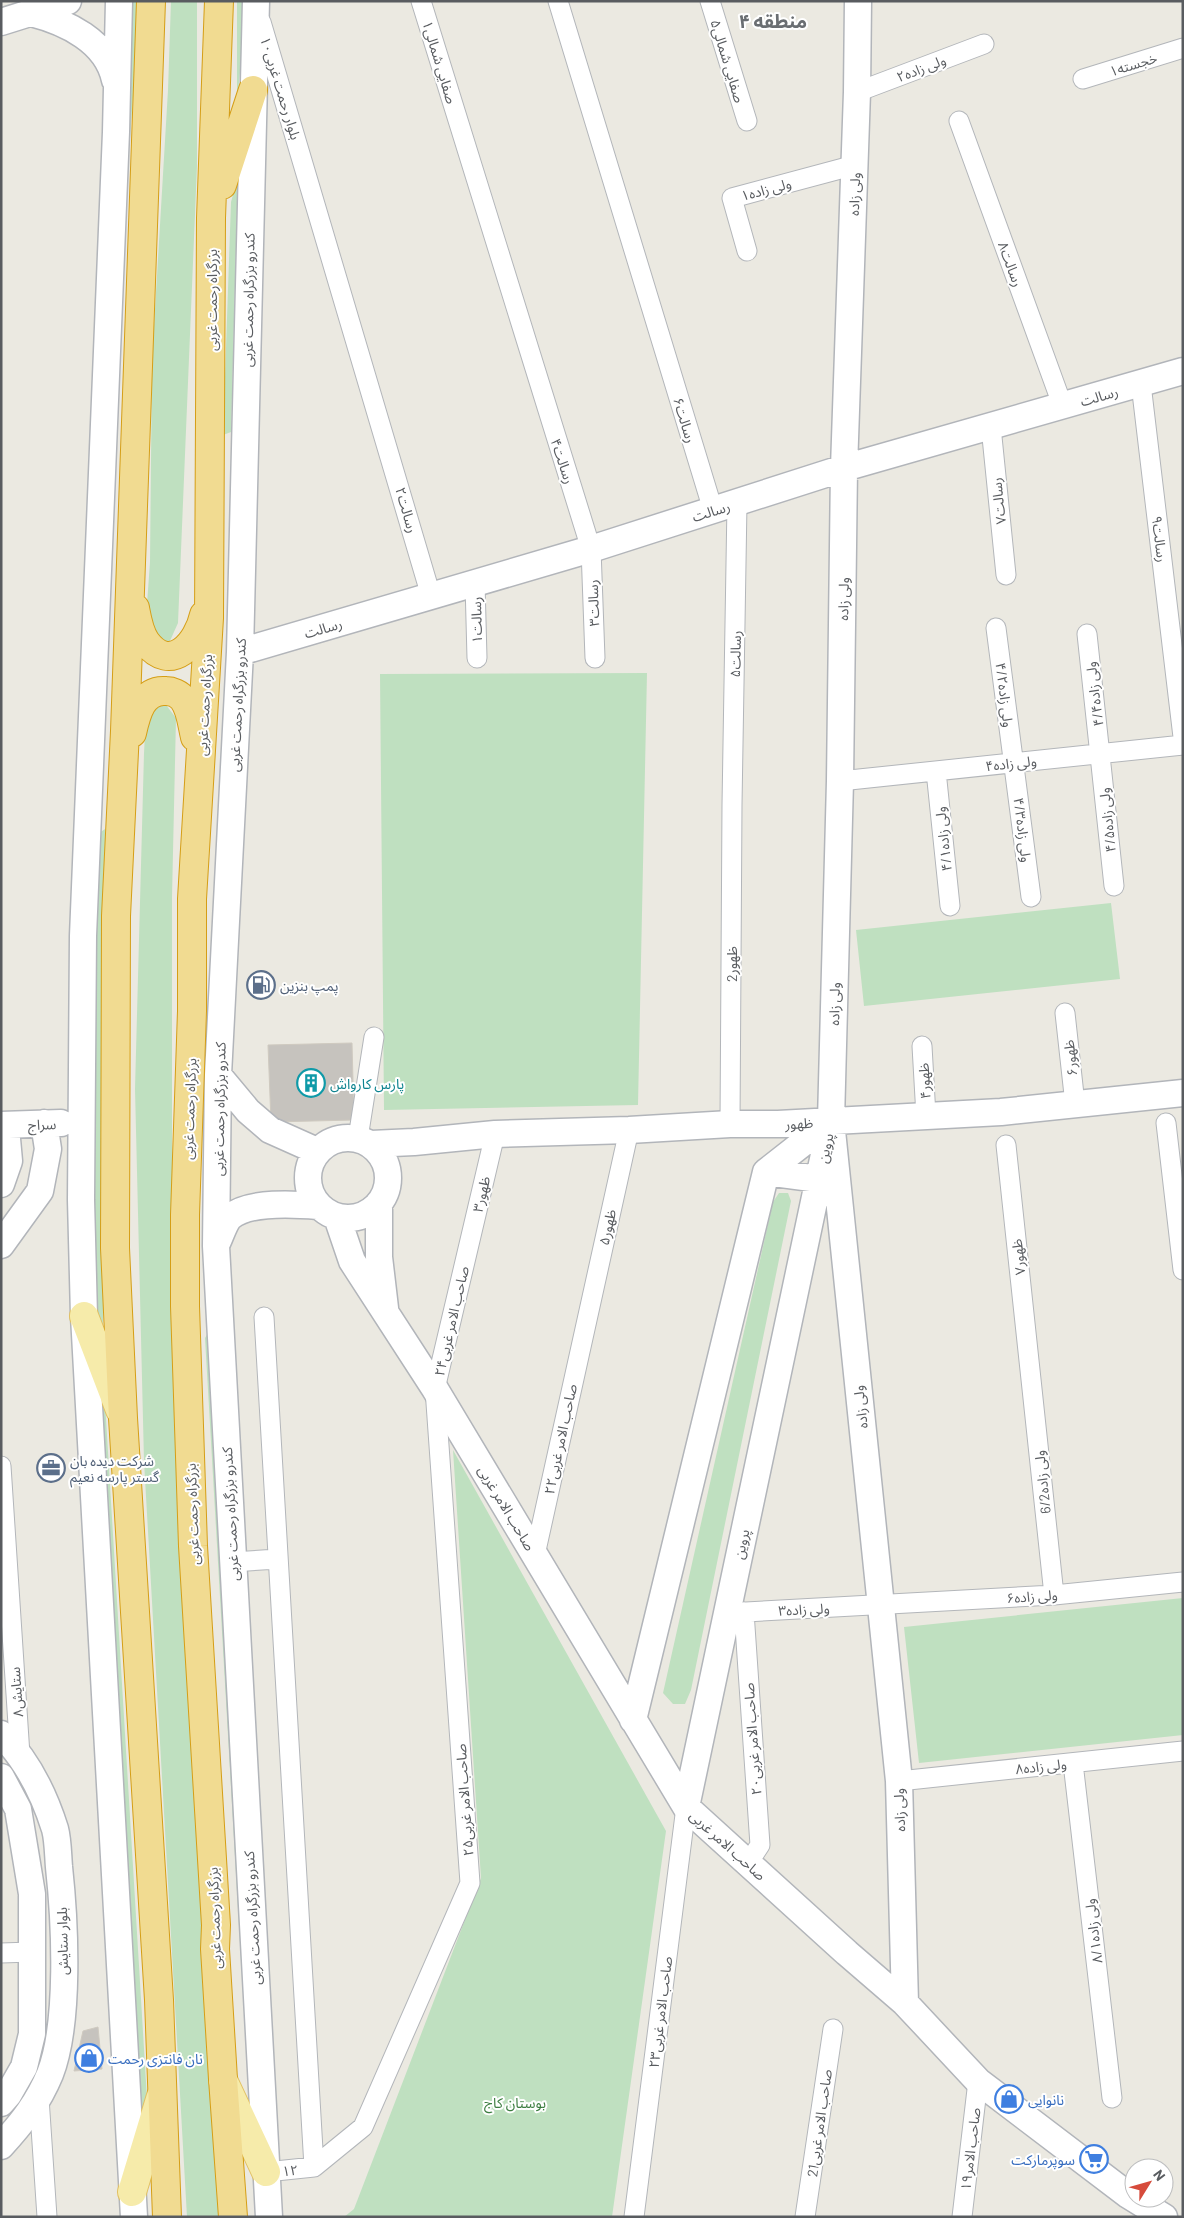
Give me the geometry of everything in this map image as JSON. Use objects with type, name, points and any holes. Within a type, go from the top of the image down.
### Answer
[{"type":"highway","points":[[151,1],[116,916],[115,1201],[123,1418],[159,2000],[167,2217]]},
{"type":"highway","name":"بزرگراه رحمت غربی","points":[[219,1],[211,218],[209,618],[192,900],[192,1011],[185,1214],[185,1306],[193,1546],[216,1925],[215,1949],[222,2079],[233,2217]]},
{"type":"highway","points":[[211,218],[253,90]]},
{"type":"highway","points":[[129,575],[142,636],[151,648],[168,656],[175,655],[188,647],[198,634],[205,608],[209,577]]},
{"type":"highway","points":[[122,779],[140,706],[153,692],[160,690],[176,693],[188,706],[195,737],[199,778]]},
{"type":"main road","points":[[84,1316],[123,1418]]},
{"type":"main road","points":[[222,2079],[266,2172]]},
{"type":"main road","points":[[133,2204],[163,2090]]},
{"type":"street","points":[[1,22],[29,7],[68,1]]},
{"type":"street","points":[[119,1],[83,936],[82,1200],[84,1316],[133,2204]]},
{"type":"street","name":"صفایی شمالی۱","points":[[421,1],[535,373]]},
{"type":"street","name":"رسالت۶","points":[[558,1],[712,510]]},
{"type":"street","name":"صفایی شمالی۵","points":[[710,1],[747,121]]},
{"type":"street","name":"ولی زاده","points":[[858,1],[857,92],[844,468],[840,781],[831,1121],[898,1782],[905,2003]]},
{"type":"street","name":"کندرو بزرگراه رحمت غربی","points":[[256,3],[240,652],[218,1075],[216,1246],[269,2217]]},
{"type":"street","name":"بلوار رحمت غربی۱۰","points":[[256,3],[382,425]]},
{"type":"street","points":[[29,7],[74,29],[100,49],[111,66],[117,88]]},
{"type":"street","name":"ولی زاده۲","points":[[857,92],[984,44]]},
{"type":"street","name":"خجسته۱","points":[[1083,79],[1183,48]]},
{"type":"street","name":"رسالت۸","points":[[959,121],[1062,407]]},
{"type":"street","name":"ولی زاده۱","points":[[747,251],[732,198],[854,165]]},
{"type":"street","name":"رسالت","points":[[240,652],[590,548],[844,468],[1183,371]]},
{"type":"street","name":"رسالت۴","points":[[535,373],[590,548]]},
{"type":"street","name":"رسالت۹","points":[[1141,384],[1181,693],[1183,737]]},
{"type":"street","name":"رسالت۲","points":[[382,425],[431,596]]},
{"type":"street","name":"رسالت۷","points":[[991,427],[1006,575]]},
{"type":"street","name":"رسالت۵","points":[[732,805],[737,503]]},
{"type":"street","name":"رسالت۳","points":[[590,548],[595,658]]},
{"type":"street","name":"رسالت۱","points":[[475,583],[477,658]]},
{"type":"street","name":"ولی زاده۴/۲","points":[[996,628],[1014,763]]},
{"type":"street","name":"ولی زاده۴/۴","points":[[1087,634],[1101,753]]},
{"type":"street","name":"ولی زاده۴","points":[[840,781],[1183,745]]},
{"type":"street","name":"ولی زاده۴/۵","points":[[1101,753],[1114,886]]},
{"type":"street","name":"ولی زاده۴/۳","points":[[1014,763],[1031,897]]},
{"type":"street","name":"ولی زاده۴/۱","points":[[936,771],[950,906]]},
{"type":"street","name":"2ظهور","points":[[730,1124],[732,805]]},
{"type":"street","name":"ظهور۶","points":[[1065,1013],[1075,1104]]},
{"type":"street","points":[[364,1141],[374,1036]]},
{"type":"street","name":"ظهور۴","points":[[922,1046],[926,1116]]},
{"type":"street","points":[[218,1075],[248,1112],[270,1130],[317,1150]]},
{"type":"street","name":"ظهور","points":[[364,1141],[414,1142],[494,1134],[628,1130],[1001,1112],[1183,1093]]},
{"type":"street","name":"پروین","points":[[766,1172],[831,1121]]},
{"type":"street","name":"پروین","points":[[686,1807],[735,1612],[831,1121]]},
{"type":"street","name":"سراج","points":[[1,1125],[82,1122]]},
{"type":"street","points":[[40,1191],[48,1149],[44,1123]]},
{"type":"street","points":[[1166,1123],[1183,1270]]},
{"type":"street","name":"ظهور۵","points":[[586,1324],[628,1130]]},
{"type":"street","name":"ظهور۳","points":[[466,1254],[494,1134]]},
{"type":"street","points":[[1,1135],[7,1139],[9,1161],[1,1184]]},
{"type":"street","points":[[328,1211],[310,1193],[307,1178],[310,1163],[317,1150],[336,1139],[343,1137],[364,1141],[381,1155],[388,1169],[379,1258],[385,1314]]},
{"type":"street","points":[[216,1246],[230,1218],[252,1207],[289,1203],[360,1217],[371,1211],[384,1194],[414,1142]]},
{"type":"street","name":"ظهور۷","points":[[1006,1145],[1030,1370]]},
{"type":"street","points":[[633,1720],[766,1172],[819,1179]]},
{"type":"street","points":[[4,1234],[40,1191],[51,1181],[62,1177],[70,1179],[82,1200]]},
{"type":"street","name":"صاحب الامر غربی","points":[[328,1211],[352,1261],[435,1389],[686,1807],[905,2003],[978,2081],[1128,2196],[1164,2217]]},
{"type":"street","name":"صاحب الامر غربی۲۴","points":[[435,1389],[466,1254]]},
{"type":"street","points":[[264,1317],[314,2167]]},
{"type":"street","name":"صاحب الامر غربی٢٢","points":[[535,1555],[586,1324]]},
{"type":"street","name":"6/2ولی زاده","points":[[1030,1370],[1054,1595]]},
{"type":"street","name":"صاحب الامر غربی۲۵","points":[[314,2167],[363,2127],[470,1883],[435,1389]]},
{"type":"street","name":"ستایش۸","points":[[1,1466],[20,1755]]},
{"type":"street","points":[[232,1562],[278,1559]]},
{"type":"street","name":"ولی زاده۶","points":[[880,1605],[1054,1595],[1183,1582]]},
{"type":"street","name":"ولی زاده۳","points":[[735,1612],[880,1605]]},
{"type":"street","name":"صاحب الامر غربی۲۰","points":[[735,1612],[760,1845],[748,1863]]},
{"type":"street","name":"بلوار ستایش","points":[[1,1734],[20,1755],[31,1772],[44,1801],[56,1836],[61,1884],[63,1998],[59,2044],[50,2073],[39,2098],[23,2123],[1,2146]]},
{"type":"street","name":"ولی زاده۸","points":[[898,1782],[1183,1751]]},
{"type":"street","name":"ولی زاده۸/۱","points":[[1073,1763],[1112,2098]]},
{"type":"street","points":[[1,1777],[10,1809],[23,1841],[32,1894],[32,2034],[24,2067],[8,2095],[1,2103]]},
{"type":"street","name":"صاحب الامر غربی۲۳","points":[[634,2217],[686,1807]]},
{"type":"street","points":[[23,1841],[56,1836]]},
{"type":"street","points":[[1,1953],[32,1952]]},
{"type":"street","name":"21صاحب الامر غربی","points":[[805,2217],[833,2029]]},
{"type":"street","name":"صاحب الامر۱۹","points":[[962,2217],[978,2081]]},
{"type":"street","points":[[39,2098],[48,2217]]},
{"type":"street","name":"۱۲","points":[[266,2172],[314,2167]]},
{"type":"green space","points":[[128,1],[137,1],[137,41],[130,138],[124,134]]},
{"type":"green space","points":[[171,1],[197,1],[197,166],[178,623],[169,643],[161,643],[146,618],[150,562],[152,360],[168,90]]},
{"type":"green space","points":[[237,1],[246,1],[246,12],[237,102]]},
{"type":"green space","points":[[238,176],[231,432],[223,435],[231,202]]},
{"type":"green space","points":[[647,673],[638,1105],[384,1110],[380,674]]},
{"type":"green space","points":[[166,705],[176,718],[172,897],[172,1256],[202,1911],[219,2217],[187,2217],[144,1461],[135,1089],[144,753],[146,715],[155,706]]},
{"type":"green space","points":[[105,829],[103,1330],[95,1318],[94,1045],[98,834]]},
{"type":"green space","points":[[1111,903],[1120,979],[864,1006],[856,930]]},
{"type":"green space","points":[[779,1193],[788,1193],[791,1201],[691,1690],[685,1704],[673,1704],[663,1693],[773,1202]]},
{"type":"green space","points":[[210,1330],[257,2134],[250,2116],[205,1338]]},
{"type":"green space","points":[[97,1388],[105,1402],[148,2115],[141,2134]]},
{"type":"green space","name":"بوستان کاج","points":[[453,1450],[666,1831],[612,2217],[344,2217],[354,2209],[481,1878]]},
{"type":"green space","points":[[1183,1598],[1183,1735],[919,1763],[904,1627]]},
{"type":"building","name":"پارس کارواش","points":[[352,1043],[354,1120],[271,1122],[268,1045]]},
{"type":"building","name":"نان فانتزی رحمت","points":[[98,2027],[102,2069],[74,2071],[83,2031]]},
{"type":"place","name":"پمپ بنزین","points":[[261,985]]},
{"type":"place","name":"پارس کارواش","points":[[311,1083]]},
{"type":"place","name":"شرکت دیده بان گستر پارسه نعیم","points":[[51,1468]]},
{"type":"place","name":"نان فانتزی رحمت","points":[[89,2058]]},
{"type":"place","name":"نانوایی","points":[[1009,2099]]},
{"type":"place","name":"سوپرمارکت","points":[[1094,2159]]},
{"type":"district","name":"منطقه ۴","points":[[773,20]]}]
